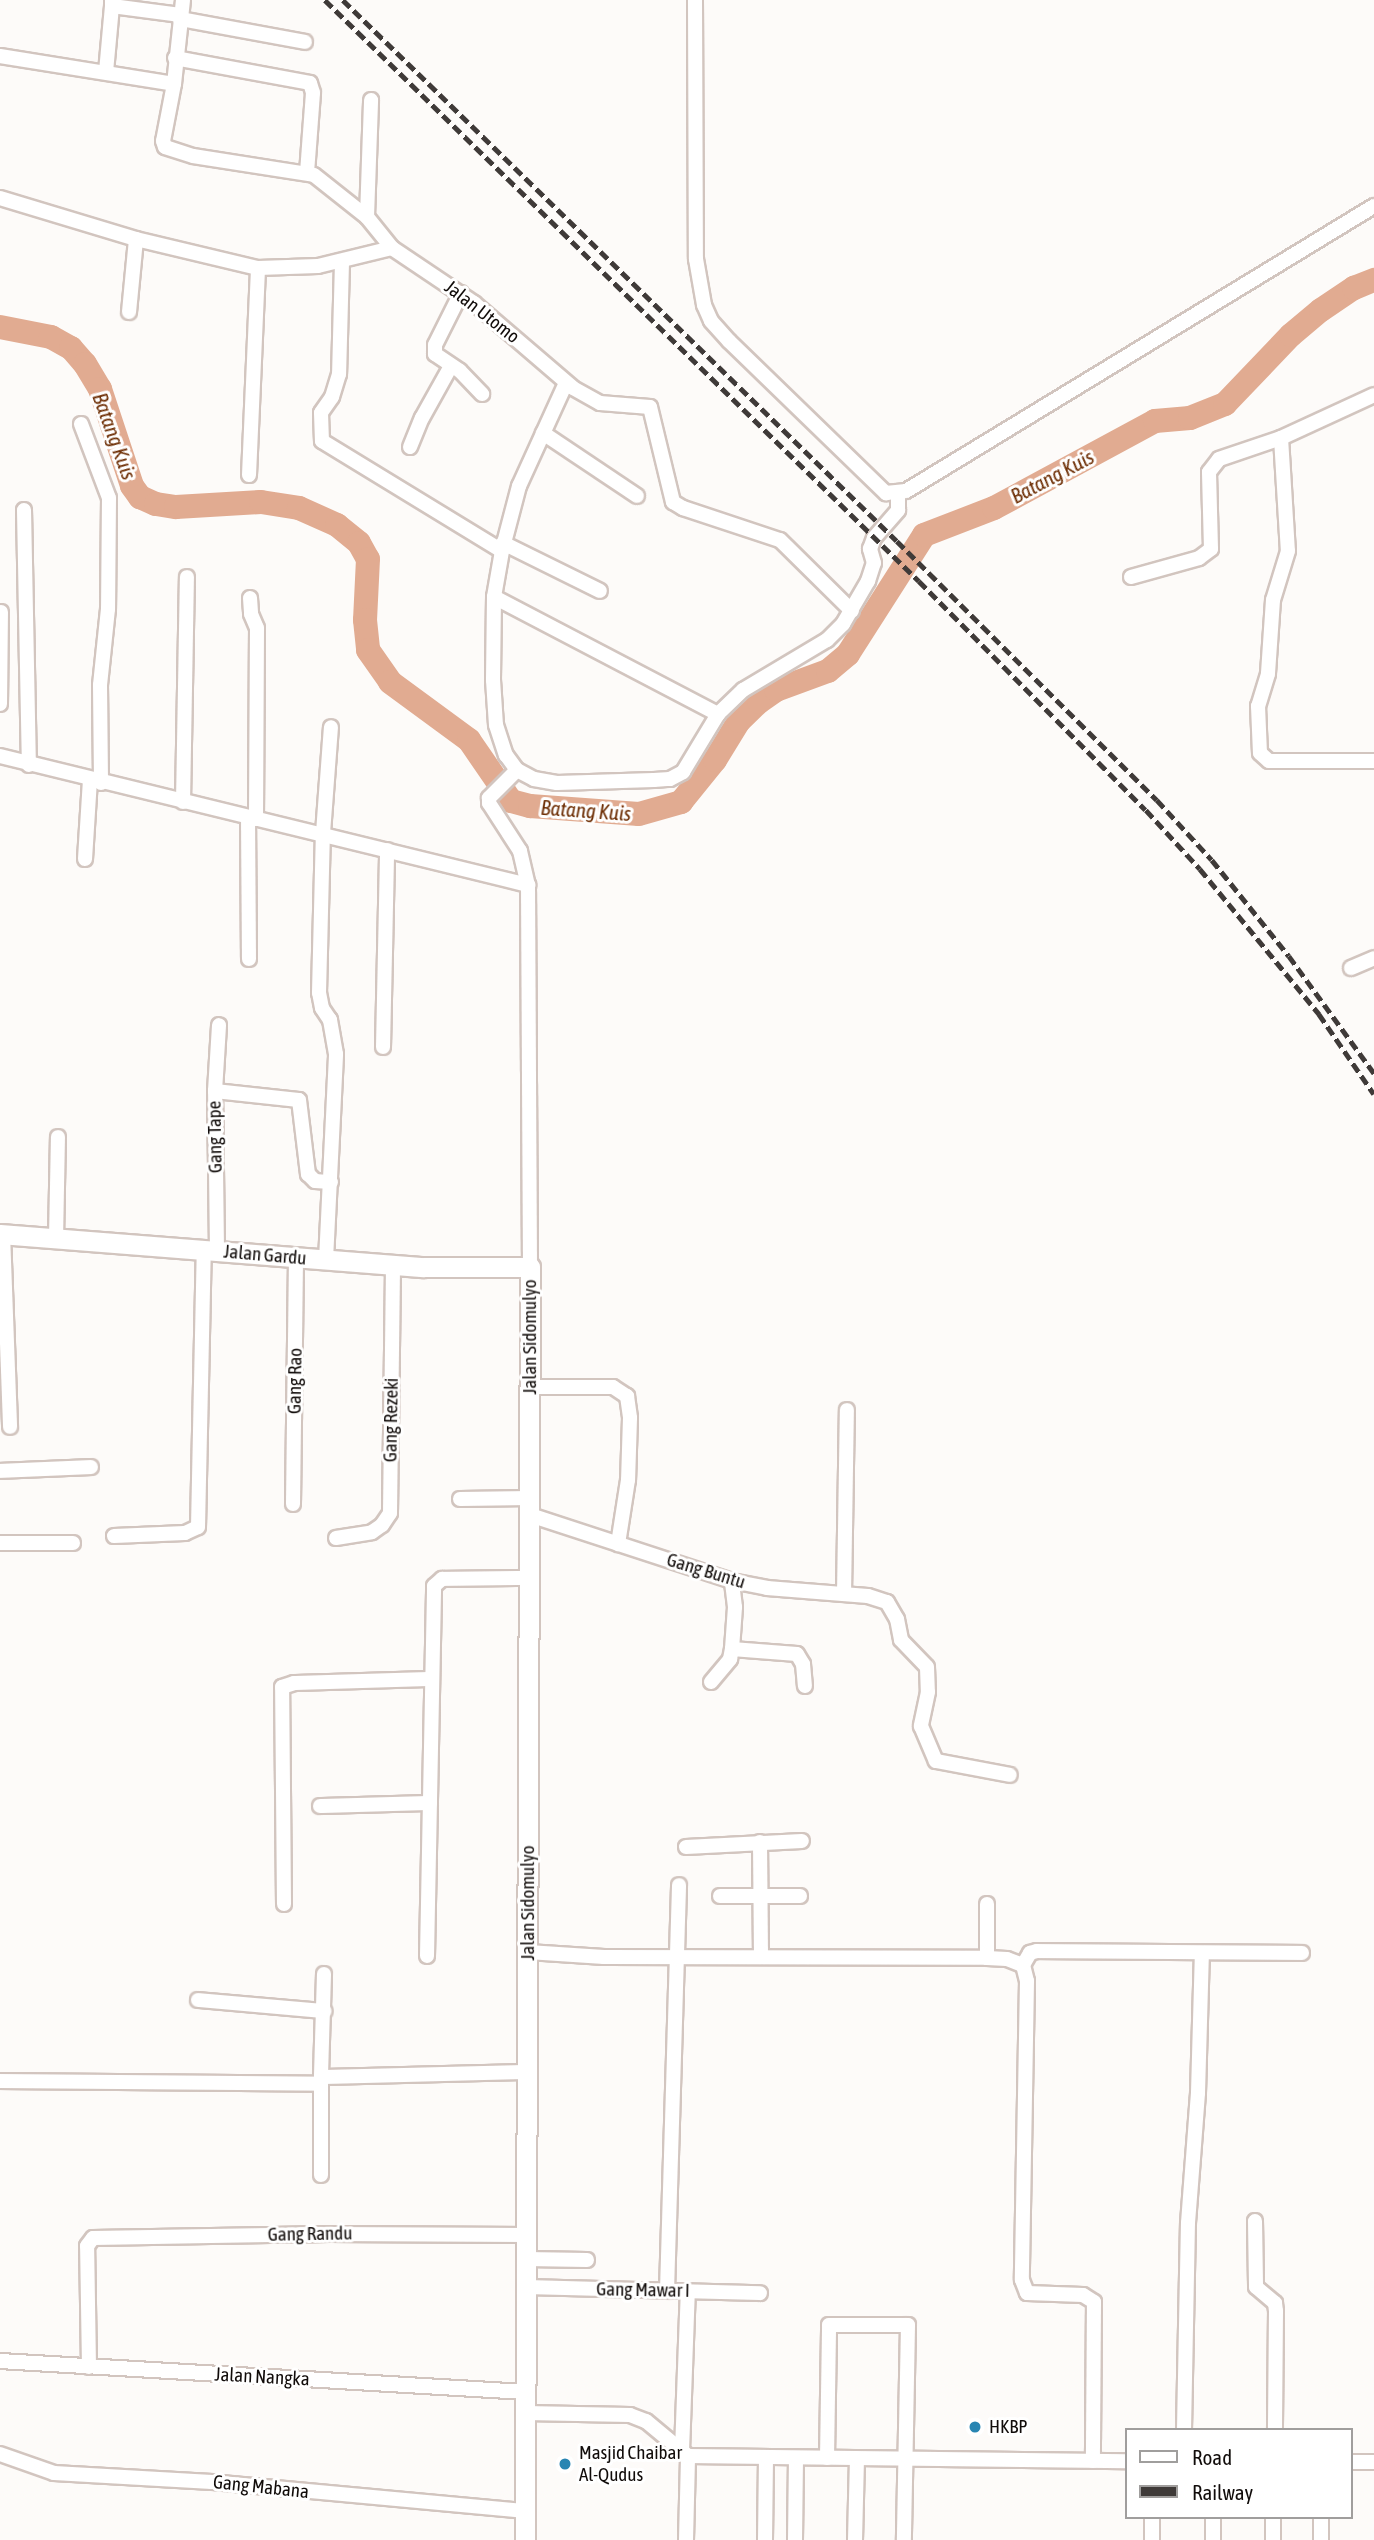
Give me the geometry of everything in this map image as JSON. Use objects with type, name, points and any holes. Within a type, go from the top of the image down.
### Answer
[{"type":"street","points":[[695,0],[696,259],[707,313],[729,341],[886,493],[898,494],[1374,206]]},
{"type":"street","points":[[106,72],[112,3],[181,11],[305,42]]},
{"type":"street","points":[[175,58],[310,83],[313,93],[307,172],[193,156],[166,148],[163,141],[174,84],[175,58],[181,11]]},
{"type":"street","points":[[0,56],[174,84]]},
{"type":"street","points":[[367,218],[370,100]]},
{"type":"street","name":"Jalan Utomo","points":[[307,172],[367,218],[392,248],[461,293],[541,358],[566,383],[600,403],[650,407],[673,502],[684,509],[780,540],[852,611]]},
{"type":"street","points":[[0,198],[136,239],[258,268],[318,266],[392,248]]},
{"type":"street","points":[[129,312],[136,239]]},
{"type":"street","points":[[342,262],[339,374],[332,397],[321,412],[322,441],[503,547],[600,591]]},
{"type":"street","points":[[248,475],[258,268]]},
{"type":"street","points":[[461,293],[435,351],[437,356],[482,394]]},
{"type":"street","points":[[410,447],[422,418],[451,366]]},
{"type":"street","points":[[512,775],[496,725],[492,680],[494,597],[503,547],[519,486],[566,383]]},
{"type":"street","points":[[1131,577],[1206,554],[1213,540],[1208,484],[1213,464],[1219,459],[1281,438],[1374,396]]},
{"type":"street","points":[[81,424],[107,489],[110,507],[108,610],[100,685],[96,781],[85,859]]},
{"type":"street","points":[[542,433],[637,496]]},
{"type":"street","points":[[1281,438],[1288,551],[1273,600],[1268,674],[1258,706],[1259,753],[1269,761],[1374,761]]},
{"type":"street","points":[[512,775],[557,783],[670,779],[683,772],[718,714],[765,674],[827,640],[852,611],[874,563],[870,549],[874,538],[898,510],[898,494]]},
{"type":"street","points":[[24,510],[29,765]]},
{"type":"street","points":[[183,802],[187,577]]},
{"type":"street","points":[[494,597],[718,714]]},
{"type":"street","points":[[249,959],[257,628],[251,614],[250,598]]},
{"type":"street","points":[[0,704],[1,612]]},
{"type":"street","points":[[326,1260],[336,1054],[330,1020],[322,1008],[319,993],[323,833],[331,727]]},
{"type":"street","points":[[0,756],[528,885]]},
{"type":"street","points":[[512,775],[489,798],[490,807],[520,851],[528,885],[530,1267]]},
{"type":"street","points":[[383,1047],[387,850]]},
{"type":"street","points":[[1351,968],[1374,958]]},
{"type":"street","name":"Gang Tape","points":[[114,1536],[185,1533],[198,1527],[219,1025]]},
{"type":"street","points":[[215,1091],[299,1100],[308,1174],[315,1181],[331,1182]]},
{"type":"street","points":[[55,1238],[58,1137]]},
{"type":"street","points":[[1,1234],[10,1427]]},
{"type":"street","name":"Jalan Gardu","points":[[1,1234],[451,1268],[530,1267]]},
{"type":"street","name":"Gang Rao","points":[[293,1504],[296,1258]]},
{"type":"street","name":"Gang Rezeki","points":[[336,1538],[372,1532],[390,1513],[393,1264]]},
{"type":"street","name":"Jalan Sidomulyo","points":[[525,2540],[530,1267]]},
{"type":"street","points":[[530,1387],[613,1387],[623,1391],[629,1404],[630,1439],[618,1544]]},
{"type":"street","points":[[844,1594],[847,1410]]},
{"type":"street","points":[[0,1471],[91,1467]]},
{"type":"street","name":"Gang Buntu","points":[[460,1499],[530,1506],[618,1544],[732,1581],[767,1588],[844,1594],[887,1602],[897,1619],[901,1640],[926,1667],[928,1692],[921,1726],[936,1761],[1010,1775]]},
{"type":"street","points":[[0,1543],[73,1543]]},
{"type":"street","points":[[427,1956],[430,1679],[436,1581],[530,1578]]},
{"type":"street","points":[[711,1682],[724,1668],[732,1649],[735,1607],[732,1581]]},
{"type":"street","points":[[732,1649],[797,1654],[803,1664],[805,1686]]},
{"type":"street","points":[[284,1904],[282,1686],[294,1683],[430,1679]]},
{"type":"street","points":[[320,1806],[430,1803]]},
{"type":"street","points":[[686,1847],[802,1841]]},
{"type":"street","points":[[760,1842],[761,1956]]},
{"type":"street","points":[[667,2291],[679,1885]]},
{"type":"street","points":[[720,1896],[800,1896]]},
{"type":"street","points":[[987,1958],[988,1904]]},
{"type":"street","points":[[1093,2461],[1094,2302],[1083,2295],[1027,2293],[1021,2280],[1027,1980],[1023,1965],[1030,1953],[1037,1951],[1302,1953]]},
{"type":"street","points":[[528,1952],[677,1957],[987,1958],[1014,1961],[1023,1965]]},
{"type":"street","points":[[1184,2428],[1188,2223],[1198,2093],[1202,1954]]},
{"type":"street","points":[[321,2175],[324,1974]]},
{"type":"street","points":[[198,2000],[325,2011]]},
{"type":"street","points":[[0,2081],[321,2080],[527,2072]]},
{"type":"street","points":[[1255,2221],[1256,2287],[1275,2303],[1276,2311],[1275,2428]]},
{"type":"street","name":"Gang Randu","points":[[89,2367],[87,2246],[93,2238],[527,2235]]},
{"type":"street","points":[[526,2259],[587,2260]]},
{"type":"street","name":"Gang Mawar I","points":[[526,2287],[760,2293]]},
{"type":"street","points":[[686,2540],[688,2291]]},
{"type":"street","points":[[827,2458],[829,2325],[908,2325],[903,2460],[904,2540]]},
{"type":"street","name":"Jalan Nangka","points":[[0,2361],[525,2392]]},
{"type":"street","points":[[525,2413],[630,2415],[646,2421],[685,2453],[766,2458],[1126,2461]]},
{"type":"street","name":"Gang Mabana","points":[[0,2454],[54,2473],[212,2482],[525,2511]]},
{"type":"street","points":[[765,2540],[766,2458]]},
{"type":"street","points":[[795,2540],[796,2458]]},
{"type":"street","points":[[855,2540],[857,2459]]},
{"type":"street","points":[[1353,2462],[1374,2462]]},
{"type":"street","points":[[1152,2519],[1152,2540]]},
{"type":"street","points":[[1213,2519],[1213,2540]]},
{"type":"street","points":[[1273,2519],[1273,2540]]},
{"type":"street","points":[[1321,2519],[1321,2540]]},
{"type":"waterway","name":"Batang Kuis","points":[[0,327],[51,337],[71,348],[85,364],[100,389],[132,486],[140,497],[156,504],[176,507],[261,502],[299,508],[337,525],[359,543],[368,559],[365,620],[368,650],[390,682],[469,740],[511,801],[530,806],[639,814],[681,802],[715,760],[739,721],[759,702],[776,690],[828,671],[848,654],[924,535],[994,508],[1155,421],[1190,418],[1225,404],[1291,335],[1321,310],[1354,288],[1374,280]]},
{"type":"railway","points":[[325,0],[919,581],[1146,810],[1200,869],[1319,1014],[1374,1094]]},
{"type":"railway","points":[[343,0],[897,541],[1157,800],[1212,860],[1289,956],[1374,1073]]},
{"type":"place","name":"HKBP","points":[[975,2427]]},
{"type":"place","name":"Masjid Chaibar Al-Qudus","points":[[565,2464]]}]
